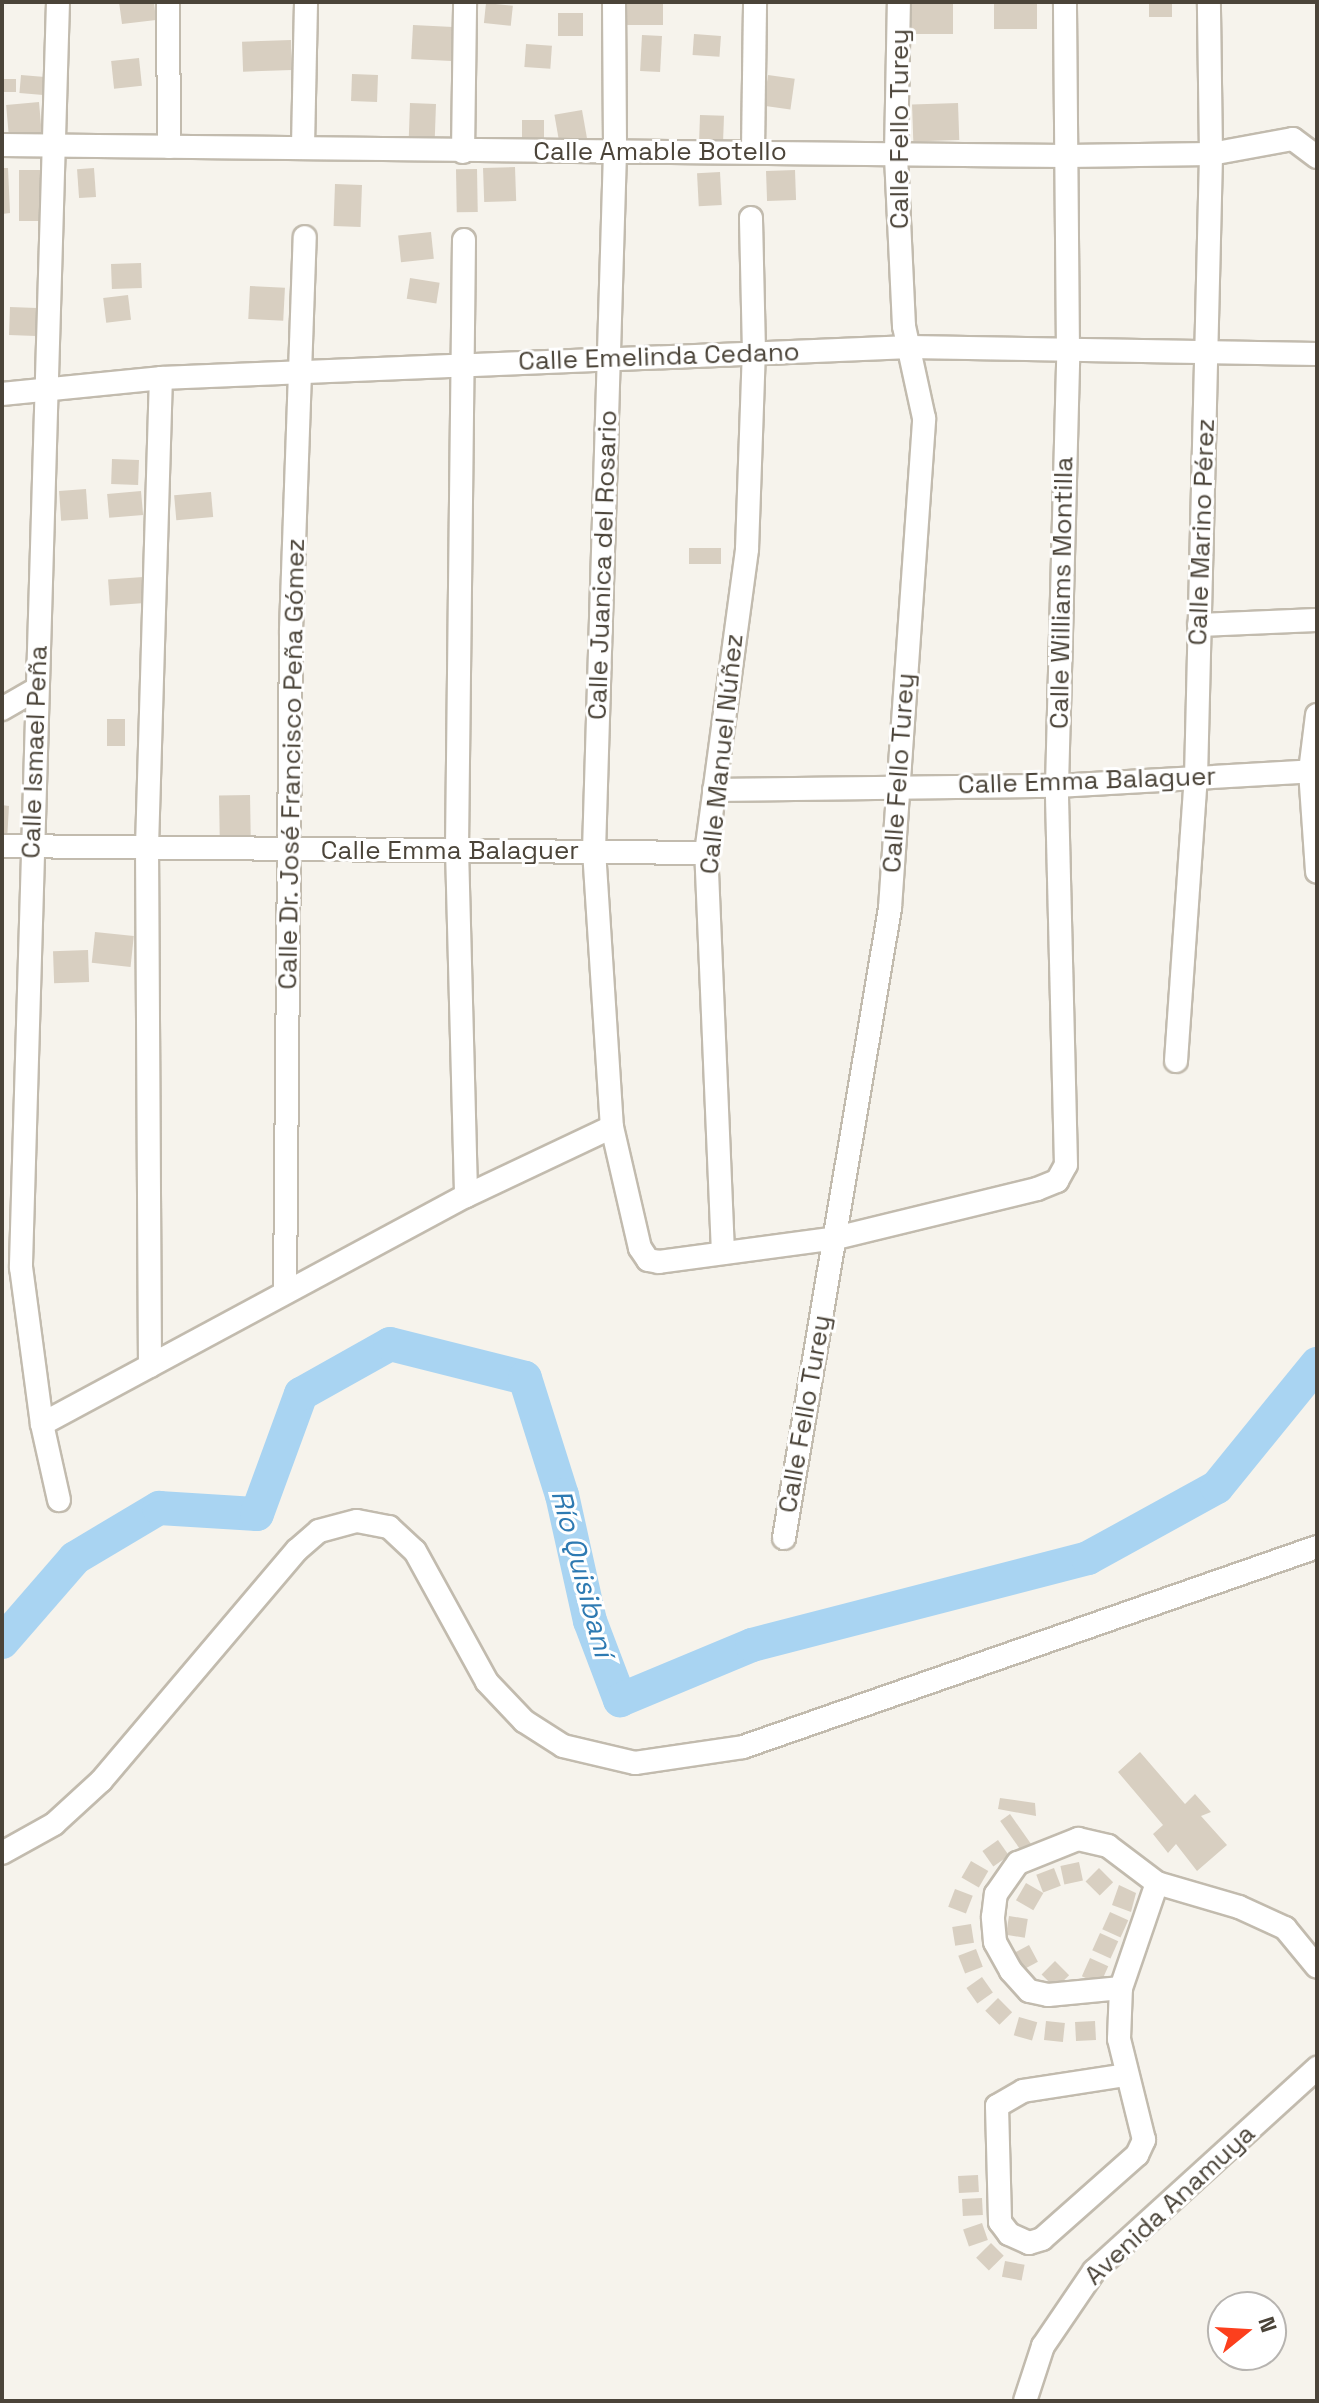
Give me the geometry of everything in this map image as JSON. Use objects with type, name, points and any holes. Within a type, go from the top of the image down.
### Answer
[{"type":"street","name":"Calle Ismael Peña","points":[[58,2],[50,389],[11,1273],[59,1500]]},
{"type":"street","points":[[168,2],[169,147]]},
{"type":"street","points":[[303,146],[306,2]]},
{"type":"street","points":[[463,152],[465,2]]},
{"type":"street","name":"Calle Juanica del Rosario","points":[[614,2],[615,152],[594,850],[612,1127],[640,1248],[648,1260],[723,1253]]},
{"type":"street","points":[[753,150],[755,2]]},
{"type":"street","name":"Calle Fello Turey","points":[[784,1538],[890,908],[924,418],[910,347],[896,154],[899,2]]},
{"type":"street","name":"Calle Williams Montilla","points":[[836,1238],[1057,1181],[1066,1165],[1057,786],[1068,352],[1065,2]]},
{"type":"street","name":"Calle Marino Pérez","points":[[1176,1061],[1196,778],[1211,154],[1209,2]]},
{"type":"street","name":"Calle Amable Botello","points":[[2,145],[303,146],[463,152],[753,150],[1067,156],[1211,154],[1293,139],[1315,154]]},
{"type":"street","name":"Calle Manuel Núñez","points":[[723,1253],[706,853],[747,549],[754,352],[751,218]]},
{"type":"street","name":"Calle Dr. José Francisco Peña Gómez","points":[[285,1292],[291,630],[305,237]]},
{"type":"street","points":[[464,240],[465,364],[457,849],[466,1196]]},
{"type":"street","name":"Calle Emelinda Cedano","points":[[2,394],[161,378],[910,347],[1068,352],[1207,349],[1317,354]]},
{"type":"street","points":[[150,1366],[147,847],[161,378]]},
{"type":"street","points":[[1199,625],[1317,620]]},
{"type":"street","points":[[2,709],[36,689]]},
{"type":"street","points":[[1317,715],[1314,771],[1317,872]]},
{"type":"street","name":"Calle Emma Balaguer","points":[[714,790],[897,785],[1057,786],[1314,771]]},
{"type":"street","name":"Calle Emma Balaguer","points":[[2,846],[706,853]]},
{"type":"street","points":[[42,1424],[466,1196],[612,1127]]},
{"type":"street","points":[[723,1253],[836,1238]]},
{"type":"street","points":[[2,1853],[54,1824],[101,1781],[297,1550],[319,1531],[357,1521],[389,1527],[415,1551],[487,1682],[524,1721],[563,1746],[635,1763],[743,1747],[1317,1547]]},
{"type":"street","points":[[1121,1988],[1080,1995],[1029,1991],[995,1942],[996,1894],[1018,1863],[1078,1839],[1108,1846],[1157,1883],[1239,1907],[1285,1928],[1317,1967]]},
{"type":"street","points":[[1126,2075],[1023,2091],[997,2106],[1000,2222],[1009,2234],[1029,2243],[1042,2239],[1137,2155],[1144,2140],[1119,2039],[1121,1988],[1157,1883]]},
{"type":"street","name":"Avenida Anamuya","points":[[1025,2401],[1043,2346],[1094,2271],[1317,2068]]},
{"type":"building","points":[[119,2],[154,2],[156,20],[122,24]]},
{"type":"building","points":[[627,2],[663,2],[663,25],[627,25]]},
{"type":"building","points":[[912,2],[953,2],[953,34],[912,34]]},
{"type":"building","points":[[1149,2],[1172,2],[1172,17],[1149,17]]},
{"type":"building","points":[[486,3],[513,6],[511,26],[484,23]]},
{"type":"building","points":[[994,3],[1037,3],[1037,29],[994,29]]},
{"type":"building","points":[[558,13],[583,13],[583,36],[558,36]]},
{"type":"building","points":[[413,25],[453,27],[451,61],[411,59]]},
{"type":"building","points":[[694,34],[721,36],[719,57],[693,55]]},
{"type":"building","points":[[642,35],[662,36],[660,72],[640,71]]},
{"type":"building","points":[[291,40],[292,70],[243,72],[242,42]]},
{"type":"building","points":[[526,44],[552,46],[550,69],[524,67]]},
{"type":"building","points":[[139,58],[142,86],[114,89],[111,61]]},
{"type":"building","points":[[352,74],[378,75],[377,102],[351,101]]},
{"type":"building","points":[[21,75],[45,77],[43,95],[19,93]]},
{"type":"building","points":[[768,75],[795,79],[790,109],[764,106]]},
{"type":"building","points":[[2,79],[16,79],[16,92],[2,92]]},
{"type":"building","points":[[39,102],[42,137],[9,140],[6,105]]},
{"type":"building","points":[[410,103],[436,104],[435,140],[409,139]]},
{"type":"building","points":[[958,103],[959,140],[913,142],[912,105]]},
{"type":"building","points":[[582,110],[587,139],[559,143],[554,115]]},
{"type":"building","points":[[700,115],[724,116],[723,144],[699,143]]},
{"type":"building","points":[[522,120],[544,120],[544,147],[522,147]]},
{"type":"building","points":[[515,167],[516,201],[484,202],[483,168]]},
{"type":"building","points":[[2,168],[8,168],[10,213],[2,214]]},
{"type":"building","points":[[94,168],[96,197],[79,198],[77,169]]},
{"type":"building","points":[[456,169],[477,169],[478,212],[457,212]]},
{"type":"building","points":[[19,170],[41,170],[41,221],[19,221]]},
{"type":"building","points":[[795,170],[796,200],[767,201],[766,171]]},
{"type":"building","points":[[720,172],[722,205],[699,206],[697,173]]},
{"type":"building","points":[[335,184],[362,185],[361,227],[334,226]]},
{"type":"building","points":[[431,232],[434,259],[401,262],[398,235]]},
{"type":"building","points":[[141,263],[142,288],[112,289],[111,264]]},
{"type":"building","points":[[410,278],[440,283],[436,303],[407,299]]},
{"type":"building","points":[[250,286],[285,288],[283,321],[248,319]]},
{"type":"building","points":[[128,295],[131,320],[106,323],[103,298]]},
{"type":"building","points":[[10,307],[37,308],[36,336],[9,335]]},
{"type":"building","points":[[112,459],[139,460],[138,485],[111,484]]},
{"type":"building","points":[[86,489],[88,519],[61,521],[59,491]]},
{"type":"building","points":[[141,491],[143,515],[109,518],[107,494]]},
{"type":"building","points":[[211,492],[213,517],[176,520],[174,495]]},
{"type":"building","points":[[689,548],[721,548],[721,564],[689,564]]},
{"type":"building","points":[[143,577],[145,603],[110,605],[108,579]]},
{"type":"building","points":[[107,719],[125,719],[125,746],[107,746]]},
{"type":"building","points":[[250,795],[251,842],[220,843],[219,796]]},
{"type":"building","points":[[2,805],[9,806],[7,841],[2,841]]},
{"type":"building","points":[[95,932],[134,936],[131,967],[92,963]]},
{"type":"building","points":[[88,950],[89,982],[54,983],[53,951]]},
{"type":"building","points":[[1140,1752],[1185,1804],[1195,1794],[1211,1812],[1201,1816],[1227,1845],[1197,1871],[1176,1844],[1168,1853],[1153,1834],[1163,1825],[1118,1772]]},
{"type":"building","points":[[1000,1798],[1035,1803],[1036,1816],[998,1809]]},
{"type":"building","points":[[1010,1814],[1031,1844],[1021,1851],[1000,1821]]},
{"type":"building","points":[[998,1840],[1009,1856],[993,1866],[982,1851]]},
{"type":"building","points":[[971,1861],[988,1871],[979,1887],[962,1877]]},
{"type":"building","points":[[1079,1862],[1083,1881],[1064,1885],[1060,1866]]},
{"type":"building","points":[[1054,1868],[1061,1886],[1043,1893],[1036,1875]]},
{"type":"building","points":[[1099,1868],[1113,1882],[1100,1896],[1086,1881]]},
{"type":"building","points":[[1026,1883],[1043,1893],[1033,1910],[1016,1900]]},
{"type":"building","points":[[1119,1885],[1136,1893],[1131,1912],[1112,1905]]},
{"type":"building","points":[[955,1889],[973,1896],[966,1914],[948,1907]]},
{"type":"building","points":[[1110,1912],[1128,1920],[1121,1937],[1102,1929]]},
{"type":"building","points":[[1009,1916],[1028,1919],[1025,1938],[1006,1935]]},
{"type":"building","points":[[971,1924],[974,1943],[955,1946],[952,1927]]},
{"type":"building","points":[[1100,1933],[1118,1941],[1111,1958],[1092,1950]]},
{"type":"building","points":[[1029,1945],[1038,1962],[1021,1971],[1012,1954]]},
{"type":"building","points":[[976,1949],[983,1967],[965,1974],[958,1956]]},
{"type":"building","points":[[1090,1958],[1108,1966],[1100,1984],[1082,1976]]},
{"type":"building","points":[[1055,1961],[1069,1975],[1056,1989],[1042,1974]]},
{"type":"building","points":[[982,1977],[993,1993],[977,2003],[966,1988]]},
{"type":"building","points":[[998,1998],[1012,2012],[999,2025],[985,2011]]},
{"type":"building","points":[[1019,2017],[1037,2022],[1032,2041],[1014,2035]]},
{"type":"building","points":[[1046,2021],[1065,2023],[1063,2042],[1044,2040]]},
{"type":"building","points":[[1095,2021],[1096,2040],[1076,2041],[1075,2022]]},
{"type":"building","points":[[978,2175],[979,2192],[959,2193],[958,2176]]},
{"type":"building","points":[[982,2198],[983,2215],[963,2216],[962,2199]]},
{"type":"building","points":[[982,2223],[988,2240],[969,2247],[963,2230]]},
{"type":"building","points":[[991,2243],[1004,2256],[989,2271],[976,2258]]},
{"type":"building","points":[[1005,2261],[1025,2265],[1022,2281],[1002,2277]]},
{"type":"waterway","name":"Río Quisibaní","points":[[2,1642],[75,1558],[159,1508],[257,1514],[301,1394],[390,1344],[525,1378],[562,1495],[590,1621],[620,1700],[752,1645],[1088,1558],[1217,1487],[1317,1364]]}]
